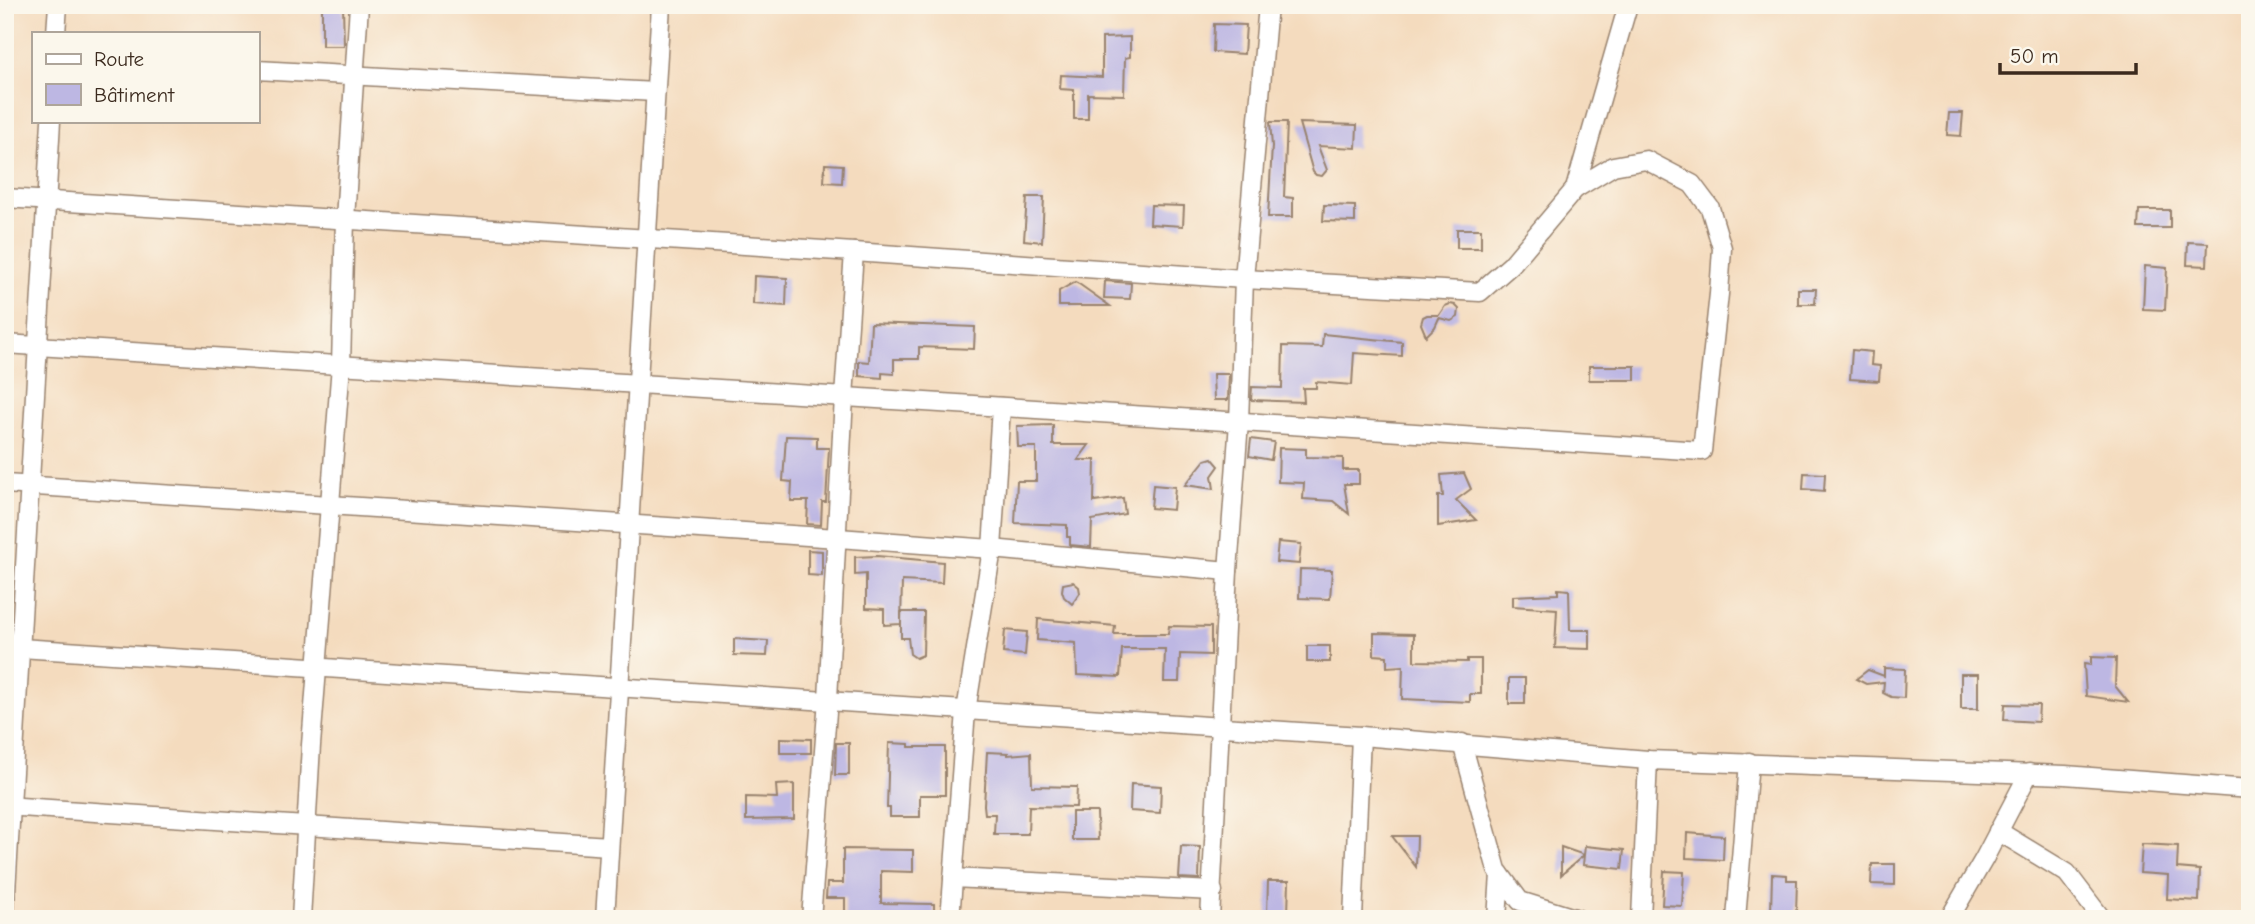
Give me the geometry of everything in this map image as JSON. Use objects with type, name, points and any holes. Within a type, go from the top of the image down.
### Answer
[{"type":"street","points":[[57,32],[58,5]]},
{"type":"street","points":[[301,919],[341,365],[345,219],[359,5]]},
{"type":"street","points":[[605,919],[661,5]]},
{"type":"street","points":[[1210,919],[1228,572],[1239,422],[1244,279],[1268,5]]},
{"type":"street","points":[[1575,189],[1628,5]]},
{"type":"street","points":[[259,70],[655,92]]},
{"type":"street","points":[[5,909],[13,647],[30,486],[51,122]]},
{"type":"street","points":[[5,198],[1480,292],[1511,265],[1575,189],[1613,166],[1646,160],[1692,184],[1710,208],[1722,248],[1702,451],[5,344]]},
{"type":"street","points":[[811,919],[828,699],[844,397],[855,251]]},
{"type":"street","points":[[950,919],[966,711],[992,549],[1001,407]]},
{"type":"street","points":[[5,484],[992,549],[1228,572]]},
{"type":"street","points":[[13,647],[1221,726],[1462,743],[1647,760],[2029,773],[2250,789]]},
{"type":"street","points":[[1353,919],[1361,736]]},
{"type":"street","points":[[1462,743],[1497,870],[1520,901],[1578,919]]},
{"type":"street","points":[[1640,919],[1647,760]]},
{"type":"street","points":[[1736,919],[1749,762]]},
{"type":"street","points":[[1949,919],[2029,773]]},
{"type":"street","points":[[8,806],[609,846]]},
{"type":"street","points":[[1998,831],[2067,873],[2102,919]]},
{"type":"street","points":[[1497,919],[1500,874]]},
{"type":"street","points":[[953,878],[1213,891]]},
{"type":"building","points":[[322,5],[343,5],[344,46],[322,46]]},
{"type":"building","points":[[1214,24],[1246,25],[1244,54],[1213,52]]},
{"type":"building","points":[[1130,37],[1130,57],[1125,58],[1124,95],[1088,94],[1088,119],[1074,119],[1074,90],[1060,89],[1061,75],[1102,77],[1102,38]]},
{"type":"building","points":[[1949,113],[1963,113],[1961,136],[1947,135]]},
{"type":"building","points":[[1270,122],[1287,122],[1284,197],[1293,198],[1293,217],[1268,217],[1272,146]]},
{"type":"building","points":[[1299,123],[1357,125],[1356,148],[1318,146],[1327,170],[1322,176],[1316,175]]},
{"type":"building","points":[[825,164],[843,165],[842,183],[824,182]]},
{"type":"building","points":[[1027,197],[1044,197],[1042,242],[1024,240]]},
{"type":"building","points":[[1151,205],[1184,206],[1183,226],[1150,224]]},
{"type":"building","points":[[1324,205],[1355,206],[1355,222],[1323,221]]},
{"type":"building","points":[[2139,210],[2170,210],[2170,228],[2138,228]]},
{"type":"building","points":[[1457,229],[1481,229],[1481,248],[1457,248]]},
{"type":"building","points":[[2188,242],[2208,243],[2207,266],[2187,265]]},
{"type":"building","points":[[2145,266],[2167,268],[2165,310],[2143,309]]},
{"type":"building","points":[[754,276],[787,278],[786,306],[753,304]]},
{"type":"building","points":[[1105,281],[1131,283],[1130,299],[1104,298]]},
{"type":"building","points":[[1075,282],[1110,306],[1059,306],[1059,291]]},
{"type":"building","points":[[1798,289],[1816,289],[1815,304],[1798,304]]},
{"type":"building","points":[[1450,304],[1459,309],[1458,317],[1451,321],[1439,318],[1426,336],[1421,324],[1423,317],[1439,315],[1445,306]]},
{"type":"building","points":[[871,323],[975,327],[974,349],[919,347],[919,359],[894,359],[894,374],[882,373],[882,378],[859,376],[859,361],[869,362]]},
{"type":"building","points":[[1323,334],[1402,342],[1402,356],[1354,353],[1352,385],[1316,382],[1316,388],[1303,388],[1304,402],[1251,400],[1252,387],[1282,388],[1283,346],[1322,347]]},
{"type":"building","points":[[1852,350],[1872,352],[1871,365],[1880,366],[1879,381],[1850,379]]},
{"type":"building","points":[[1589,366],[1635,366],[1635,380],[1589,380]]},
{"type":"building","points":[[1213,374],[1229,374],[1228,400],[1214,400]]},
{"type":"building","points":[[1053,425],[1053,445],[1089,445],[1078,460],[1095,460],[1094,502],[1123,498],[1125,514],[1092,520],[1091,547],[1070,545],[1067,525],[1015,523],[1017,481],[1036,481],[1036,447],[1018,447],[1017,426]]},
{"type":"building","points":[[786,436],[817,437],[817,448],[829,448],[826,502],[822,502],[821,525],[807,524],[808,501],[791,501],[792,482],[783,481]]},
{"type":"building","points":[[1251,439],[1274,442],[1271,460],[1249,456]]},
{"type":"building","points":[[1279,448],[1306,449],[1306,457],[1343,458],[1343,470],[1359,470],[1359,484],[1344,484],[1349,514],[1333,501],[1303,499],[1304,483],[1278,482]]},
{"type":"building","points":[[1212,458],[1219,466],[1212,476],[1214,489],[1185,485],[1205,460]]},
{"type":"building","points":[[1464,473],[1471,489],[1456,500],[1476,520],[1438,526],[1438,496],[1443,496],[1441,475]]},
{"type":"building","points":[[1804,473],[1825,474],[1824,491],[1803,489]]},
{"type":"building","points":[[1153,485],[1175,487],[1173,510],[1151,508]]},
{"type":"building","points":[[1278,542],[1301,544],[1299,564],[1276,562]]},
{"type":"building","points":[[808,550],[822,551],[822,576],[808,575]]},
{"type":"building","points":[[877,556],[943,562],[942,583],[902,581],[901,624],[884,625],[884,609],[866,608],[866,574],[855,575],[855,557]]},
{"type":"building","points":[[1300,569],[1332,570],[1330,599],[1299,598]]},
{"type":"building","points":[[1073,582],[1079,587],[1080,593],[1072,604],[1062,591],[1063,584]]},
{"type":"building","points":[[1558,589],[1569,590],[1570,630],[1590,630],[1590,649],[1555,648],[1557,609],[1513,606],[1513,596],[1558,594]]},
{"type":"building","points":[[901,612],[924,612],[923,655],[916,658],[910,654],[908,638],[901,638]]},
{"type":"building","points":[[1038,619],[1115,626],[1114,634],[1168,634],[1169,626],[1211,627],[1211,655],[1180,654],[1179,682],[1164,682],[1165,649],[1122,649],[1120,677],[1077,675],[1076,643],[1037,640]]},
{"type":"building","points":[[1005,630],[1027,632],[1025,655],[1003,653]]},
{"type":"building","points":[[1374,633],[1414,634],[1414,661],[1467,662],[1467,659],[1481,659],[1481,694],[1470,694],[1470,702],[1402,699],[1403,666],[1387,667],[1387,656],[1374,655]]},
{"type":"building","points":[[734,639],[768,641],[767,656],[734,655]]},
{"type":"building","points":[[1307,646],[1330,646],[1330,662],[1307,662]]},
{"type":"building","points":[[2091,657],[2116,658],[2115,686],[2128,702],[2086,696],[2084,664],[2091,665]]},
{"type":"building","points":[[1884,668],[1905,669],[1904,698],[1883,693],[1884,682],[1866,684],[1856,679],[1868,670],[1884,676]]},
{"type":"building","points":[[1961,674],[1978,674],[1978,709],[1961,709]]},
{"type":"building","points":[[1509,678],[1525,678],[1525,704],[1509,704]]},
{"type":"building","points":[[2005,704],[2039,705],[2038,722],[2004,720]]},
{"type":"building","points":[[780,738],[811,739],[811,753],[780,753]]},
{"type":"building","points":[[836,743],[849,743],[849,775],[835,775]]},
{"type":"building","points":[[889,743],[909,744],[909,747],[945,747],[945,795],[920,795],[920,817],[890,817],[890,808],[887,808]]},
{"type":"building","points":[[987,752],[1008,755],[1031,753],[1032,786],[1077,787],[1076,807],[1029,806],[1028,834],[994,834],[995,814],[985,814],[984,805]]},
{"type":"building","points":[[794,784],[794,819],[746,820],[746,797],[777,798],[776,785]]},
{"type":"building","points":[[1131,784],[1161,786],[1160,813],[1130,811]]},
{"type":"building","points":[[1072,812],[1097,812],[1098,840],[1072,840]]},
{"type":"building","points":[[1687,833],[1724,836],[1723,860],[1686,858]]},
{"type":"building","points":[[1392,836],[1417,836],[1416,867]]},
{"type":"building","points":[[2142,844],[2178,846],[2177,868],[2200,870],[2199,901],[2167,899],[2168,875],[2140,873]]},
{"type":"building","points":[[1181,846],[1200,847],[1199,879],[1179,878]]},
{"type":"building","points":[[1585,846],[1624,850],[1622,869],[1583,865]]},
{"type":"building","points":[[1561,847],[1584,855],[1561,875]]},
{"type":"building","points":[[843,849],[913,850],[913,872],[881,871],[881,903],[934,904],[934,919],[845,919],[845,898],[826,898],[827,883],[843,883]]},
{"type":"building","points":[[1872,864],[1895,864],[1895,885],[1871,884]]},
{"type":"building","points":[[1664,871],[1684,872],[1682,906],[1662,905]]},
{"type":"building","points":[[1772,874],[1787,875],[1787,880],[1797,880],[1796,914],[1771,913]]},
{"type":"building","points":[[1268,881],[1289,881],[1288,914],[1267,914]]}]
